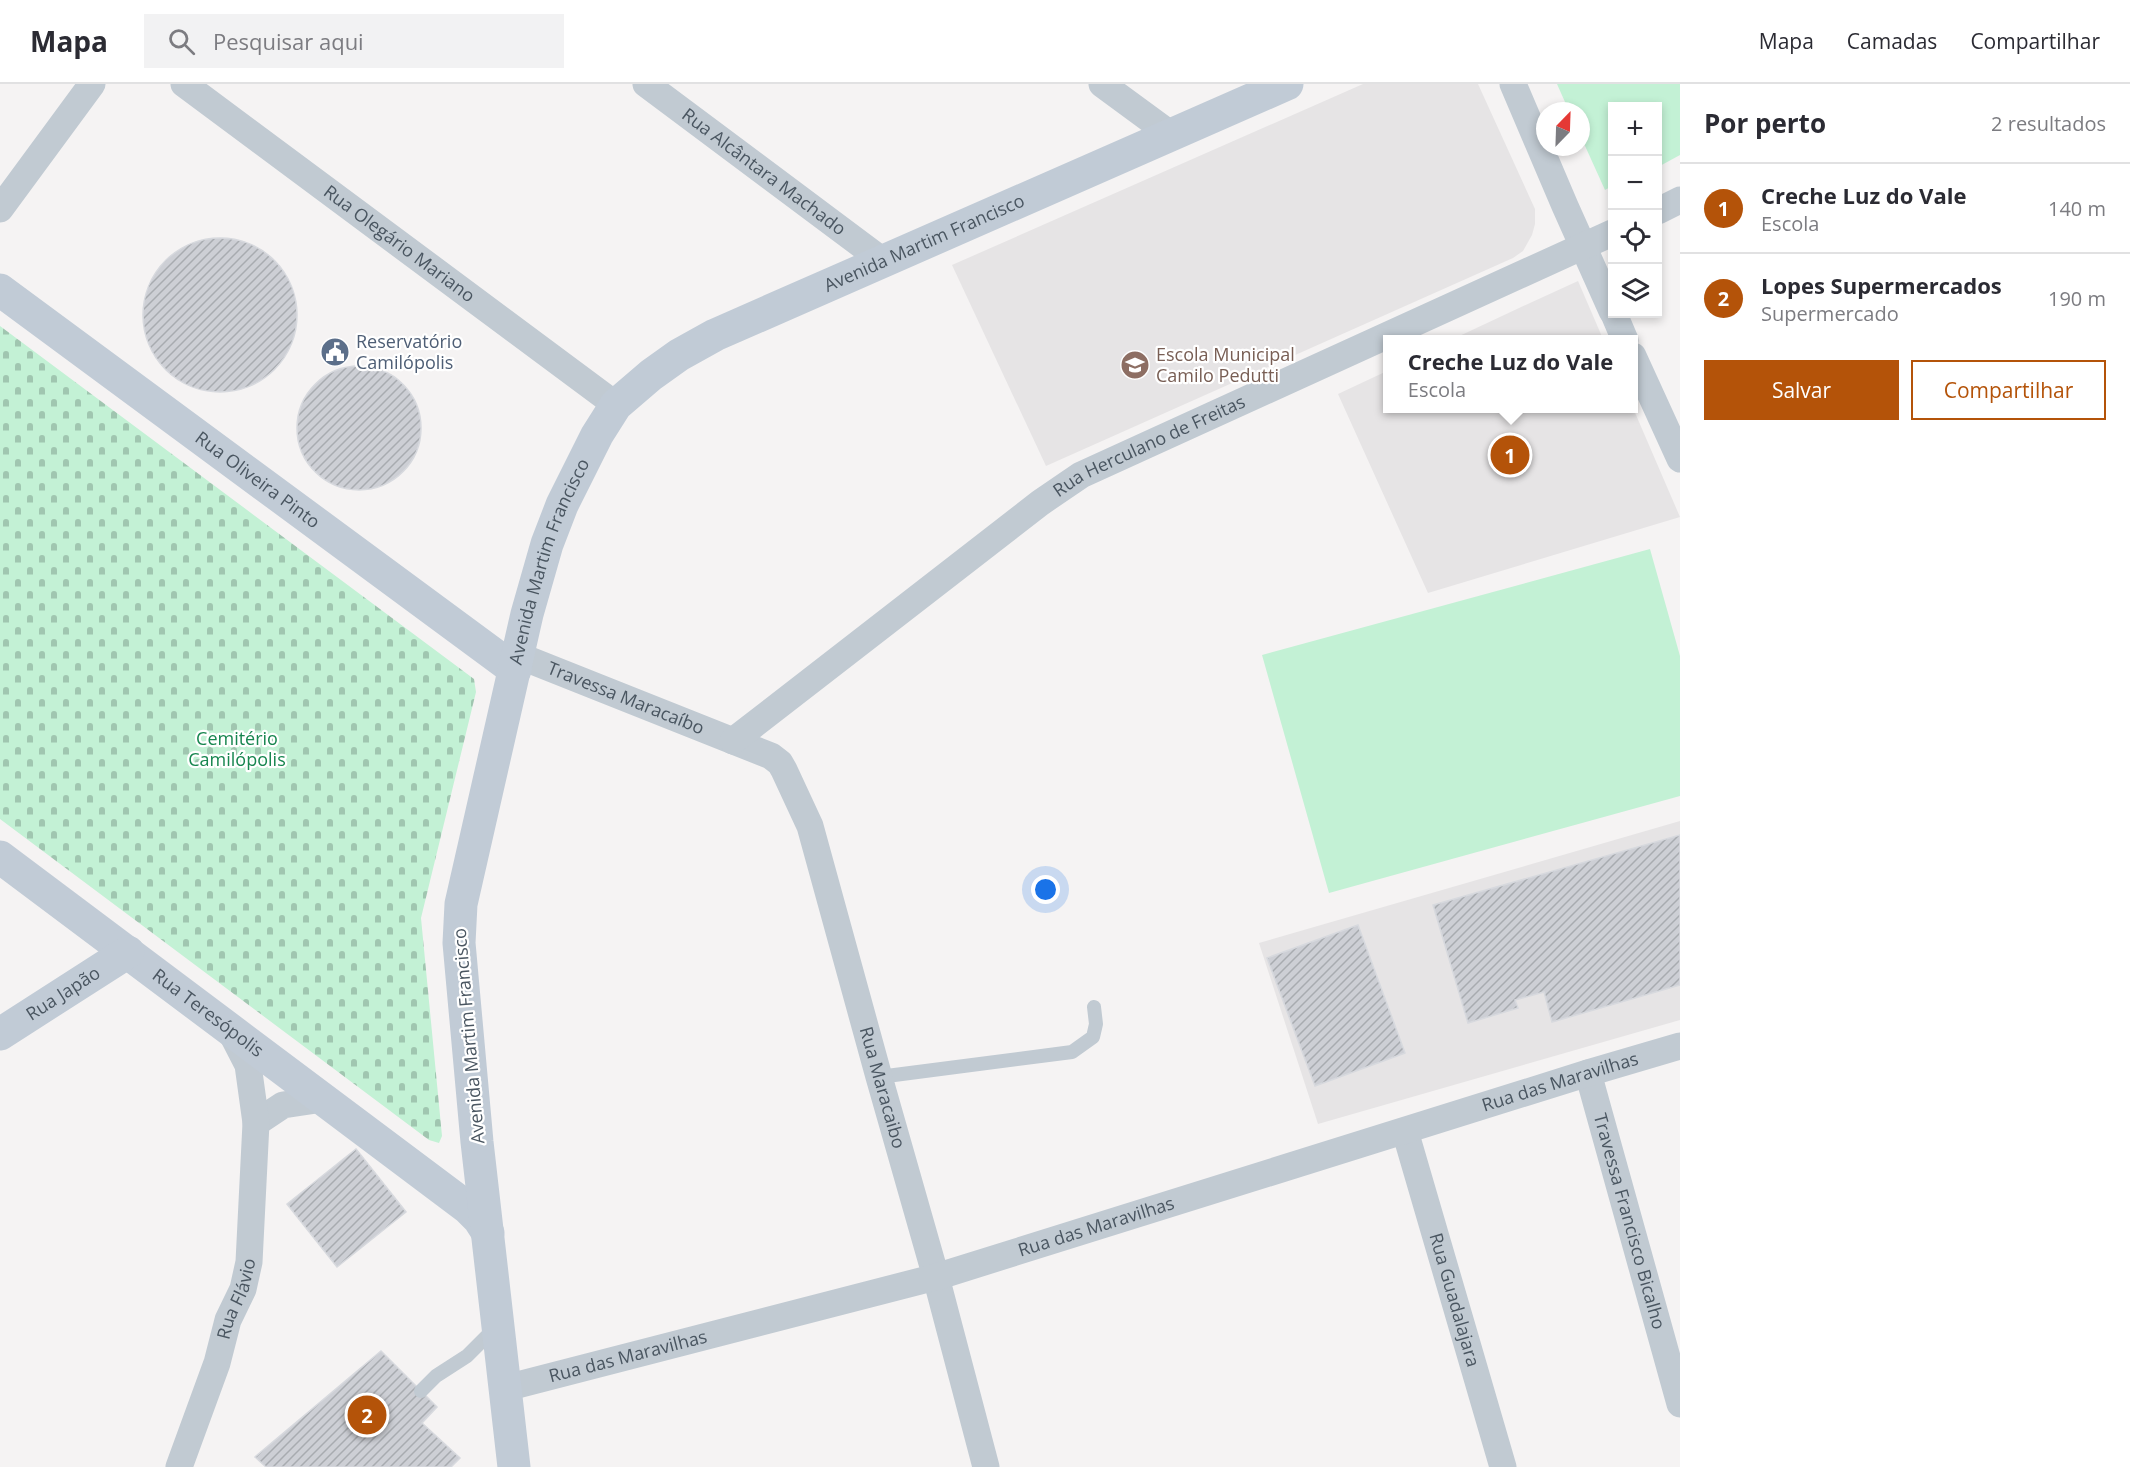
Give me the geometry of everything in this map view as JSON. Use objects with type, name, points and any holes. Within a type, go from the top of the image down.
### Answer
[{"type":"main road","name":"Avenida Martim Francisco","points":[[514,1467],[477,1142],[459,943],[461,904],[537,578],[562,505],[597,435],[616,405],[651,375],[679,355],[715,335],[1287,84]]},
{"type":"main road","name":"Rua Oliveira Pinto","points":[[0,290],[516,662]]},
{"type":"main road","name":"Rua Teresópolis","points":[[0,857],[468,1208],[488,1233]]},
{"type":"main road","name":"Rua Japão","points":[[0,1034],[128,952]]},
{"type":"main road","points":[[416,1168],[436,1170],[456,1164],[477,1142]]},
{"type":"street","points":[[0,209],[92,84]]},
{"type":"street","name":"Rua Olegário Mariano","points":[[184,84],[616,405]]},
{"type":"street","name":"Rua Alcântara Machado","points":[[646,84],[883,261]]},
{"type":"street","points":[[1102,84],[1170,135]]},
{"type":"street","points":[[1513,84],[1608,301]]},
{"type":"street","points":[[1660,210],[1680,200]]},
{"type":"street","name":"Rua Herculano de Freitas","points":[[1389,335],[1608,235]]},
{"type":"street","points":[[1616,318],[1623,335]]},
{"type":"street","name":"Rua Herculano de Freitas","points":[[733,741],[1040,503],[1081,475],[1383,338]]},
{"type":"street","points":[[1638,367],[1680,459]]},
{"type":"street","name":"Travessa Maracaíbo","points":[[516,662],[733,741]]},
{"type":"street","name":"Rua Maracaibo","points":[[733,741],[771,756],[780,763],[810,826],[936,1277],[986,1467]]},
{"type":"street","name":"Rua Flávio","points":[[179,1467],[217,1363],[228,1320],[243,1289],[249,1262],[256,1123],[248,1065],[228,1027]]},
{"type":"street","name":"Rua das Maravilhas","points":[[506,1389],[936,1277],[1680,1046]]},
{"type":"street","name":"Travessa Francisco Bicalho","points":[[1588,1073],[1680,1404]]},
{"type":"street","points":[[256,1123],[283,1105],[324,1098]]},
{"type":"street","name":"Rua Guadalajara","points":[[1405,1131],[1503,1467]]},
{"type":"lane","points":[[879,1077],[1072,1052],[1093,1037],[1096,1024],[1094,1007]]},
{"type":"lane","points":[[421,1391],[436,1376],[467,1356],[498,1324]]},
{"type":"shaded area","name":"Escola Municipal Camilo Pedutti","points":[[1363,84],[1478,84],[1535,209],[1532,235],[1523,251],[1513,258],[1046,466],[952,265]]},
{"type":"shaded area","points":[[1578,281],[1601,335],[1462,335]]},
{"type":"shaded area","points":[[1383,373],[1383,413],[1635,413],[1680,517],[1428,593],[1338,394]]},
{"type":"shaded area","points":[[1680,821],[1680,1020],[1318,1124],[1259,943]]},
{"type":"green space","points":[[1557,84],[1680,84],[1680,155],[1662,165],[1662,102],[1608,102],[1608,188],[1605,190],[1590,156],[1590,102],[1565,102]]},
{"type":"green space","name":"Cemitério Camilópolis","points":[[0,326],[474,679],[476,692],[421,918],[442,1136],[439,1143],[429,1140],[0,819]]},
{"type":"green space","points":[[1650,549],[1680,656],[1680,796],[1329,893],[1262,655]]},
{"type":"building","points":[[220,238],[249,244],[263,251],[274,261],[284,272],[291,286],[297,315],[291,344],[284,358],[274,369],[263,379],[249,386],[220,392],[191,386],[177,379],[166,369],[156,358],[149,344],[143,315],[149,286],[156,272],[166,261],[177,251],[191,244]]},
{"type":"building","points":[[359,366],[383,371],[403,384],[416,404],[421,428],[416,452],[403,472],[383,485],[359,490],[335,485],[315,472],[302,452],[297,428],[302,404],[315,384],[335,371]]},
{"type":"building","points":[[1680,835],[1680,985],[1552,1022],[1544,992],[1515,1000],[1518,1008],[1468,1023],[1433,905]]},
{"type":"building","points":[[1358,925],[1405,1053],[1315,1086],[1267,958]]},
{"type":"building","points":[[356,1149],[406,1212],[337,1267],[287,1204]]},
{"type":"building","points":[[381,1351],[437,1407],[422,1423],[460,1458],[451,1467],[266,1467],[255,1457]]},
{"type":"place","name":"Reservatório Camilópolis","points":[[335,352]]},
{"type":"place","name":"Escola Municipal Camilo Pedutti","points":[[1135,365]]},
{"type":"place","name":"Creche Luz do Vale","points":[[1510,455]]},
{"type":"place","name":"Lopes Supermercados","points":[[367,1415]]}]
